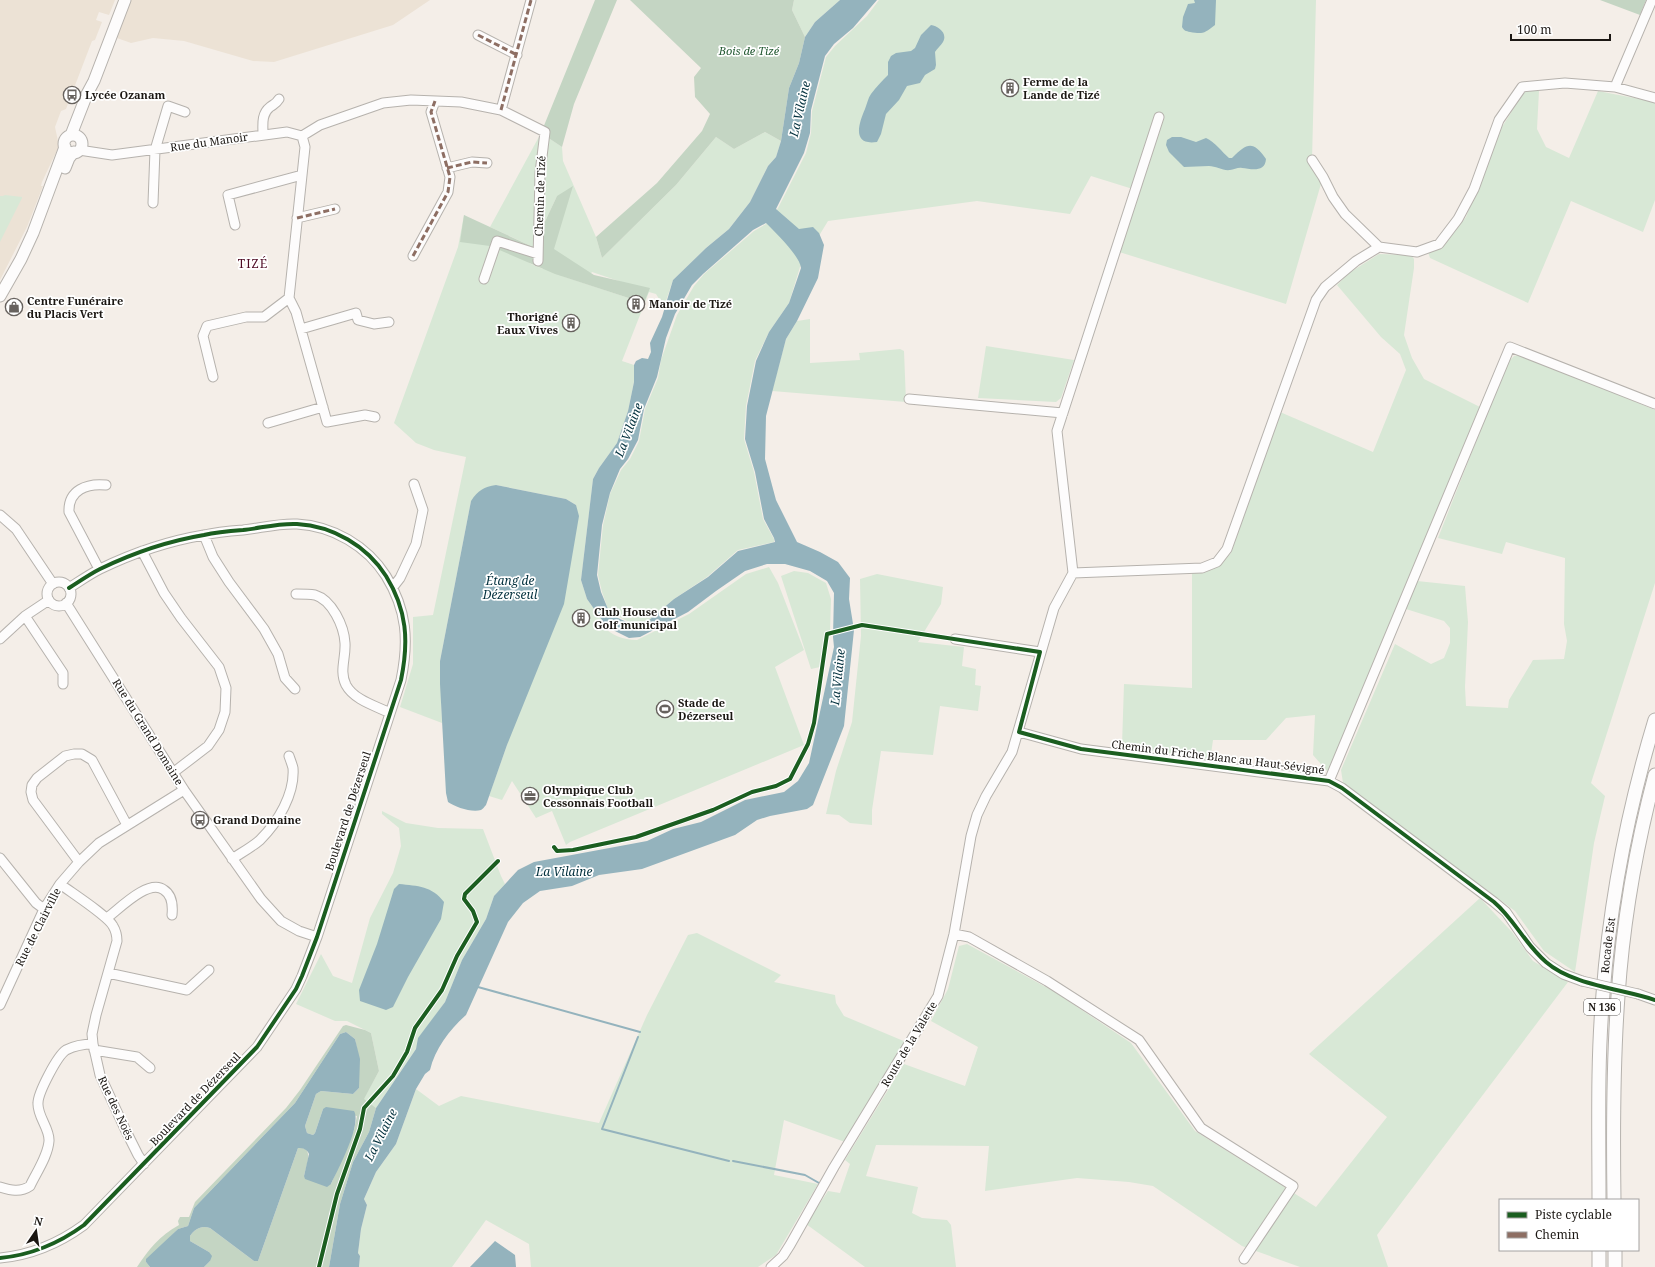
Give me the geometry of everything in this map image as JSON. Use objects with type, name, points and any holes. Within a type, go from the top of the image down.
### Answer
[{"type":"highway","name":"Rocade Est","points":[[1599,1199],[1600,1048],[1606,955],[1616,886],[1630,817],[1655,720]]},
{"type":"highway","name":"Rocade Est","points":[[1614,1199],[1614,1061],[1621,960],[1638,846],[1655,775]]},
{"type":"highway","points":[[1599,1251],[1599,1267]]},
{"type":"highway","points":[[1615,1251],[1615,1267]]},
{"type":"main road","points":[[0,296],[21,259],[75,144],[94,81],[125,0]]},
{"type":"street","points":[[375,417],[365,415],[327,422],[296,312],[289,298],[305,147],[302,136],[320,125],[384,103],[412,100],[461,102],[501,110],[531,0]]},
{"type":"street","points":[[1615,87],[1652,0]]},
{"type":"street","points":[[478,35],[516,55]]},
{"type":"street","points":[[1312,160],[1323,176],[1333,197],[1345,214],[1379,247],[1417,252],[1438,244],[1458,219],[1474,188],[1499,120],[1522,87],[1565,84],[1615,87],[1655,98]]},
{"type":"street","name":"Rue du Manoir","points":[[263,135],[262,117],[269,108],[276,104],[279,99]]},
{"type":"street","points":[[414,256],[448,192],[450,177],[431,112],[435,101]]},
{"type":"street","name":"Rue du Manoir","points":[[153,202],[155,150],[168,106],[185,112]]},
{"type":"street","name":"Chemin de Tizé","points":[[484,279],[496,241],[538,257],[540,173],[545,132],[501,110]]},
{"type":"street","points":[[1159,117],[1057,431],[1073,573],[1202,568],[1217,562],[1227,549],[1316,300],[1325,286],[1356,261],[1379,247]]},
{"type":"street","name":"Rue du Manoir","points":[[75,144],[98,153],[112,155],[286,132],[302,136]]},
{"type":"street","points":[[447,168],[472,162],[487,163]]},
{"type":"street","points":[[235,225],[228,195],[302,175]]},
{"type":"street","points":[[297,218],[335,209]]},
{"type":"street","points":[[213,377],[203,336],[207,326],[246,317],[264,317],[289,298]]},
{"type":"street","points":[[301,329],[356,313],[358,320],[374,324],[389,322]]},
{"type":"street","points":[[1329,781],[1510,347],[1655,404]]},
{"type":"street","points":[[909,399],[1063,413]]},
{"type":"street","points":[[268,423],[323,407]]},
{"type":"street","points":[[99,569],[69,512],[68,503],[73,495],[91,484],[106,485]]},
{"type":"street","points":[[393,587],[400,578],[416,544],[423,510],[414,484]]},
{"type":"street","points":[[0,516],[16,529],[53,584]]},
{"type":"street","name":"Boulevard de Dézerseul","points":[[0,1258],[24,1255],[53,1246],[84,1225],[257,1047],[296,989],[317,937],[401,680],[405,660],[406,642],[403,616],[393,587],[382,570],[369,556],[347,538],[329,531],[297,524],[282,524],[204,535],[142,551],[99,569],[69,588]]},
{"type":"street","points":[[204,535],[217,564],[264,629],[278,654],[285,678],[295,689]]},
{"type":"street","points":[[142,551],[164,593],[181,618],[219,667],[226,688],[226,712],[219,730],[208,746],[174,772]]},
{"type":"street","name":"Route de la Valette","points":[[771,1267],[783,1256],[834,1167],[938,996],[954,934],[971,836],[977,815],[986,796],[1012,752],[1054,608],[1073,573]]},
{"type":"street","points":[[56,582],[64,583],[69,588],[71,595],[66,603],[58,605],[49,600],[48,589],[56,582]]},
{"type":"street","points":[[296,594],[316,596],[332,608],[340,625],[345,642],[342,674],[347,686],[356,696],[390,713]]},
{"type":"street","points":[[0,639],[25,616],[49,600]]},
{"type":"street","name":"Rue du Grand Domaine","points":[[66,603],[184,790],[261,899],[281,921],[299,931],[317,937]]},
{"type":"street","points":[[25,616],[63,673],[63,684]]},
{"type":"street","points":[[955,639],[1040,652]]},
{"type":"street","name":"Chemin du Friche Blanc au Haut-Sévigné","points":[[1018,732],[1081,749],[1329,781],[1348,792],[1506,912],[1530,947],[1546,963],[1563,974],[1655,1000]]},
{"type":"street","points":[[79,862],[33,800],[31,792],[32,785],[37,778],[65,756],[82,754],[92,760],[127,826]]},
{"type":"street","points":[[232,860],[259,840],[276,821],[291,786],[293,767],[289,756]]},
{"type":"street","name":"Rue de Clairville","points":[[0,1005],[44,909],[60,884],[79,862],[99,843],[184,790]]},
{"type":"street","points":[[1,860],[36,903],[44,909]]},
{"type":"street","name":"Rue des Noës","points":[[60,884],[107,918],[117,934],[117,941],[96,1015],[92,1034],[93,1047],[100,1075],[128,1135],[144,1164]]},
{"type":"street","points":[[107,918],[144,889],[153,886],[162,888],[169,893],[172,905],[172,915]]},
{"type":"street","points":[[954,934],[969,937],[1047,981],[1139,1040],[1202,1128],[1293,1186],[1244,1259]]},
{"type":"street","points":[[108,974],[187,990],[209,970]]},
{"type":"street","points":[[0,1187],[14,1191],[26,1189],[30,1186],[46,1151],[49,1140],[37,1105],[39,1094],[60,1056],[65,1051],[84,1044],[137,1057],[150,1068]]},
{"type":"shaded area","points":[[0,0],[115,0],[109,15],[99,12],[96,20],[102,22],[95,40],[92,41],[66,109],[61,111],[55,127],[59,146],[42,182],[41,186],[43,186],[27,227],[0,280]]},
{"type":"shaded area","points":[[131,0],[430,0],[393,25],[274,62],[253,61],[184,41],[153,38],[131,43],[117,38]]},
{"type":"green space","points":[[595,0],[617,0],[574,104],[562,147],[541,133]]},
{"type":"green space","name":"Bois de Tizé","points":[[630,0],[794,0],[792,10],[805,37],[799,63],[789,88],[781,141],[765,132],[734,149],[716,137],[676,185],[602,258],[596,237],[657,183],[702,131],[710,114],[695,97],[694,77],[701,68]]},
{"type":"green space","points":[[794,0],[840,0],[815,22],[805,37],[792,10]]},
{"type":"green space","points":[[879,0],[1316,0],[1312,160],[1323,177],[1286,304],[1116,251],[1136,190],[1091,176],[1070,214],[977,201],[828,221],[800,267],[789,303],[769,332],[755,361],[746,406],[744,439],[754,472],[763,519],[774,539],[774,542],[738,550],[707,577],[674,599],[648,621],[633,624],[612,613],[608,609],[602,592],[598,575],[603,525],[610,494],[621,470],[630,459],[639,441],[645,409],[658,378],[661,360],[677,315],[694,286],[704,274],[754,231],[766,224],[778,208],[806,153],[811,133],[812,111],[826,57],[835,46],[867,16]]},
{"type":"green space","points":[[1600,0],[1646,0],[1640,15]]},
{"type":"green space","points":[[1527,90],[1539,91],[1537,129],[1546,147],[1569,158],[1598,91],[1655,102],[1655,200],[1643,232],[1571,201],[1528,303],[1430,258],[1428,252],[1444,245],[1466,217],[1502,127],[1522,95]]},
{"type":"green space","points":[[765,132],[781,141],[776,157],[768,166],[750,202],[729,229],[706,248],[673,280],[664,307],[656,294],[649,292],[622,361],[634,365],[634,382],[628,411],[617,443],[593,479],[581,580],[587,599],[604,623],[602,626],[618,636],[637,640],[689,614],[746,574],[769,567],[778,583],[804,650],[775,667],[804,745],[570,842],[566,845],[552,811],[536,818],[512,781],[502,800],[489,796],[507,745],[576,505],[566,499],[496,485],[471,501],[440,661],[442,723],[400,707],[413,664],[413,617],[433,615],[466,457],[434,450],[416,443],[394,423],[458,247],[464,215],[531,264],[543,269],[557,196],[533,247],[490,227],[541,133],[562,147],[563,161],[596,237],[602,258],[676,185],[716,137],[734,149]],"holes":[[[592,272],[648,291],[644,303],[562,276],[588,278]]]},
{"type":"green space","points":[[573,186],[554,249],[594,275],[650,288],[644,303],[555,274],[490,246],[460,242],[464,215],[533,247],[557,196]]},
{"type":"green space","points":[[5,195],[22,198],[0,242],[0,196]]},
{"type":"green space","points":[[1379,254],[1411,255],[1414,259],[1404,335],[1412,358],[1424,379],[1480,407],[1333,765],[1327,771],[1313,755],[1315,715],[1286,718],[1266,740],[1213,740],[1210,761],[1122,745],[1124,684],[1192,688],[1192,573],[1217,567],[1231,553],[1280,412],[1373,452],[1406,370],[1400,354],[1381,337],[1337,285],[1349,273]]},
{"type":"green space","points":[[810,319],[810,363],[860,360],[859,353],[900,349],[904,351],[906,402],[772,391],[786,339],[797,321]]},
{"type":"green space","points":[[986,346],[1074,360],[1061,398],[1056,402],[978,398]]},
{"type":"green space","points":[[1522,354],[1655,410],[1655,583],[1591,783],[1605,796],[1594,843],[1575,972],[1544,951],[1515,911],[1343,783],[1341,770],[1395,644],[1431,664],[1444,658],[1450,643],[1450,628],[1444,621],[1406,609],[1417,581],[1465,586],[1468,622],[1465,687],[1466,706],[1508,708],[1509,700],[1533,660],[1564,659],[1567,641],[1564,624],[1565,558],[1506,542],[1502,554],[1438,538],[1507,363],[1514,356]]},
{"type":"green space","points":[[794,571],[808,573],[826,583],[831,599],[830,632],[825,633],[820,667],[811,669],[781,576]]},
{"type":"green space","points":[[877,574],[943,587],[941,604],[918,642],[964,647],[962,666],[976,669],[975,685],[981,686],[978,711],[940,706],[933,755],[881,751],[872,810],[872,825],[850,823],[839,815],[826,814],[836,771],[852,722],[861,636],[860,579]]},
{"type":"green space","points":[[382,811],[406,823],[438,828],[483,829],[505,884],[494,896],[486,919],[462,960],[445,1002],[419,1038],[416,1049],[376,1108],[363,1100],[379,1071],[371,1033],[347,1021],[335,1021],[296,1004],[321,954],[333,976],[352,983],[370,918],[393,873],[401,846],[399,828],[382,814]]},
{"type":"green space","points":[[1480,898],[1512,932],[1533,961],[1568,982],[1377,1235],[1388,1267],[1300,1267],[1242,1246],[1153,1186],[1129,1182],[1077,1178],[985,1191],[989,1146],[876,1145],[866,1176],[918,1187],[912,1213],[922,1218],[947,1220],[951,1225],[956,1267],[865,1267],[806,1224],[828,1191],[840,1193],[850,1164],[845,1160],[904,1064],[965,1086],[978,1047],[931,1021],[948,989],[959,946],[967,944],[1055,992],[1131,1043],[1195,1131],[1316,1207],[1387,1117],[1309,1054]]},
{"type":"green space","points":[[697,933],[781,975],[774,982],[835,995],[836,1003],[844,1016],[906,1042],[845,1142],[784,1120],[774,1175],[818,1184],[776,1255],[758,1267],[531,1267],[529,1244],[486,1220],[452,1267],[359,1267],[360,1256],[358,1253],[361,1229],[367,1205],[364,1199],[376,1172],[396,1144],[416,1089],[439,1106],[461,1096],[599,1123],[647,1015],[688,935]]},
{"type":"green space","points":[[346,1025],[371,1033],[379,1071],[364,1099],[376,1108],[369,1132],[353,1162],[340,1204],[329,1267],[204,1267],[210,1261],[209,1252],[190,1241],[190,1236],[198,1228],[210,1228],[254,1261],[258,1261],[298,1148],[303,1148],[308,1153],[304,1176],[331,1184],[354,1130],[357,1116],[323,1109],[313,1135],[307,1133],[305,1126],[316,1094],[321,1091],[353,1094],[359,1088],[359,1059],[355,1039],[346,1032],[340,1034],[295,1103],[194,1208],[188,1226],[178,1229],[146,1262],[150,1267],[137,1267],[155,1243],[179,1225],[178,1221],[180,1217],[189,1217],[195,1202],[286,1108],[300,1090],[343,1026]]},
{"type":"water","name":"La Vilaine","points":[[840,0],[877,0],[853,28],[834,44],[825,56],[811,110],[810,133],[804,153],[776,209],[799,229],[813,227],[819,233],[824,245],[818,278],[797,321],[786,339],[766,416],[765,459],[776,500],[797,542],[838,562],[850,578],[849,599],[854,630],[844,726],[813,805],[807,809],[757,820],[735,835],[642,869],[599,875],[572,886],[540,891],[523,903],[508,922],[466,1015],[454,1027],[439,1047],[430,1070],[425,1074],[416,1089],[396,1144],[376,1172],[364,1199],[367,1205],[361,1229],[358,1253],[360,1256],[359,1267],[329,1267],[340,1204],[353,1162],[369,1132],[376,1108],[416,1049],[418,1038],[445,1002],[462,960],[486,919],[494,896],[518,870],[534,862],[647,841],[673,829],[701,822],[745,800],[784,792],[798,781],[809,763],[834,647],[834,593],[827,581],[810,571],[785,564],[767,564],[745,571],[688,612],[640,637],[629,638],[613,630],[604,623],[587,599],[581,580],[593,479],[617,443],[628,411],[634,382],[634,365],[636,361],[642,358],[648,359],[651,352],[650,343],[662,317],[673,280],[706,248],[729,229],[750,202],[768,166],[776,157],[781,141],[789,88],[799,63],[805,37],[815,22]],"holes":[[[766,223],[792,251],[800,263],[801,268],[789,303],[769,332],[756,361],[747,406],[745,439],[755,472],[764,519],[775,542],[738,551],[708,577],[674,599],[648,621],[633,625],[618,618],[608,609],[601,592],[597,575],[602,525],[610,493],[620,469],[628,459],[638,440],[644,409],[657,377],[666,338],[675,314],[692,285],[753,230]]]},
{"type":"water","points":[[1194,0],[1216,0],[1215,25],[1203,33],[1187,31],[1182,27],[1183,17],[1188,4],[1195,3]]},
{"type":"water","points":[[931,25],[942,30],[944,36],[943,42],[935,52],[935,69],[925,75],[920,83],[907,86],[899,100],[886,114],[881,134],[877,142],[863,140],[860,137],[859,132],[861,121],[870,96],[888,75],[888,62],[891,56],[896,53],[911,51],[915,48],[921,35]]},
{"type":"water","points":[[1172,137],[1181,137],[1196,142],[1206,138],[1229,158],[1232,158],[1246,147],[1253,146],[1266,159],[1265,163],[1257,169],[1240,168],[1227,170],[1209,166],[1184,167],[1169,152],[1166,145],[1167,140]]},
{"type":"water","name":"Étang de Dézerseul","points":[[496,485],[566,499],[576,505],[579,516],[564,604],[507,745],[486,805],[481,810],[473,811],[459,808],[448,802],[446,793],[440,661],[471,501],[476,494],[482,490]]},
{"type":"water","points":[[399,884],[418,886],[429,890],[435,893],[444,902],[441,919],[393,1007],[386,1010],[360,1001],[359,990],[377,944],[394,889]]},
{"type":"water","points":[[346,1032],[355,1039],[360,1059],[359,1088],[353,1094],[321,1091],[316,1094],[305,1126],[307,1133],[313,1135],[323,1109],[326,1107],[354,1111],[356,1118],[352,1136],[331,1184],[327,1187],[305,1179],[304,1176],[309,1154],[305,1149],[298,1148],[258,1261],[254,1261],[210,1228],[204,1227],[198,1228],[194,1231],[190,1236],[190,1241],[209,1252],[212,1256],[210,1261],[204,1267],[150,1267],[146,1262],[146,1259],[178,1229],[188,1226],[194,1208],[295,1103],[340,1034]]},
{"type":"water","points":[[495,1241],[515,1255],[516,1267],[470,1267]]},
{"type":"waterway","points":[[478,987],[640,1032]]},
{"type":"waterway","points":[[638,1037],[602,1129],[729,1161]]},
{"type":"waterway","points":[[733,1161],[805,1175],[819,1183]]},
{"type":"marked path","points":[[501,110],[531,0]]},
{"type":"marked path","points":[[478,35],[517,55]]},
{"type":"marked path","points":[[413,256],[448,192],[450,177],[431,112],[435,101]]},
{"type":"marked path","points":[[447,168],[472,162],[487,163]]},
{"type":"marked path","points":[[297,218],[335,209]]},
{"type":"cycle path","points":[[0,1258],[44,1248],[64,1238],[84,1225],[257,1047],[296,989],[302,976],[317,937],[401,680],[404,666],[405,639],[402,614],[393,589],[386,576],[378,565],[359,547],[336,533],[323,529],[297,524],[277,525],[214,533],[177,541],[151,548],[112,563],[92,573],[69,588]]},
{"type":"cycle path","points":[[554,847],[557,851],[573,850],[636,837],[713,810],[752,792],[776,786],[790,779],[808,744],[814,723],[827,634],[862,625],[1040,652],[1019,732],[1081,749],[1329,781],[1342,788],[1494,902],[1508,916],[1539,955],[1557,970],[1569,976],[1598,986],[1655,1000]]},
{"type":"cycle path","points":[[319,1267],[337,1194],[360,1129],[364,1108],[393,1076],[407,1052],[415,1028],[442,990],[457,956],[477,922],[473,911],[464,899],[465,894],[498,861]]},
{"type":"place","name":"Ferme de la Lande de Tizé","points":[[1010,88]]},
{"type":"place","name":"Lycée Ozanam","points":[[72,95]]},
{"type":"place","name":"Manoir de Tizé","points":[[636,304]]},
{"type":"place","name":"Centre Funéraire du Placis Vert","points":[[14,307]]},
{"type":"place","name":"Thorigné Eaux Vives","points":[[571,323]]},
{"type":"place","name":"Club House du Golf municipal","points":[[581,618]]},
{"type":"place","name":"Stade de Dézerseul","points":[[665,709]]},
{"type":"place","name":"Olympique Club Cessonnais Football","points":[[530,796]]},
{"type":"place","name":"Grand Domaine","points":[[200,820]]},
{"type":"district","name":"TIZÉ","points":[[253,264]]}]
